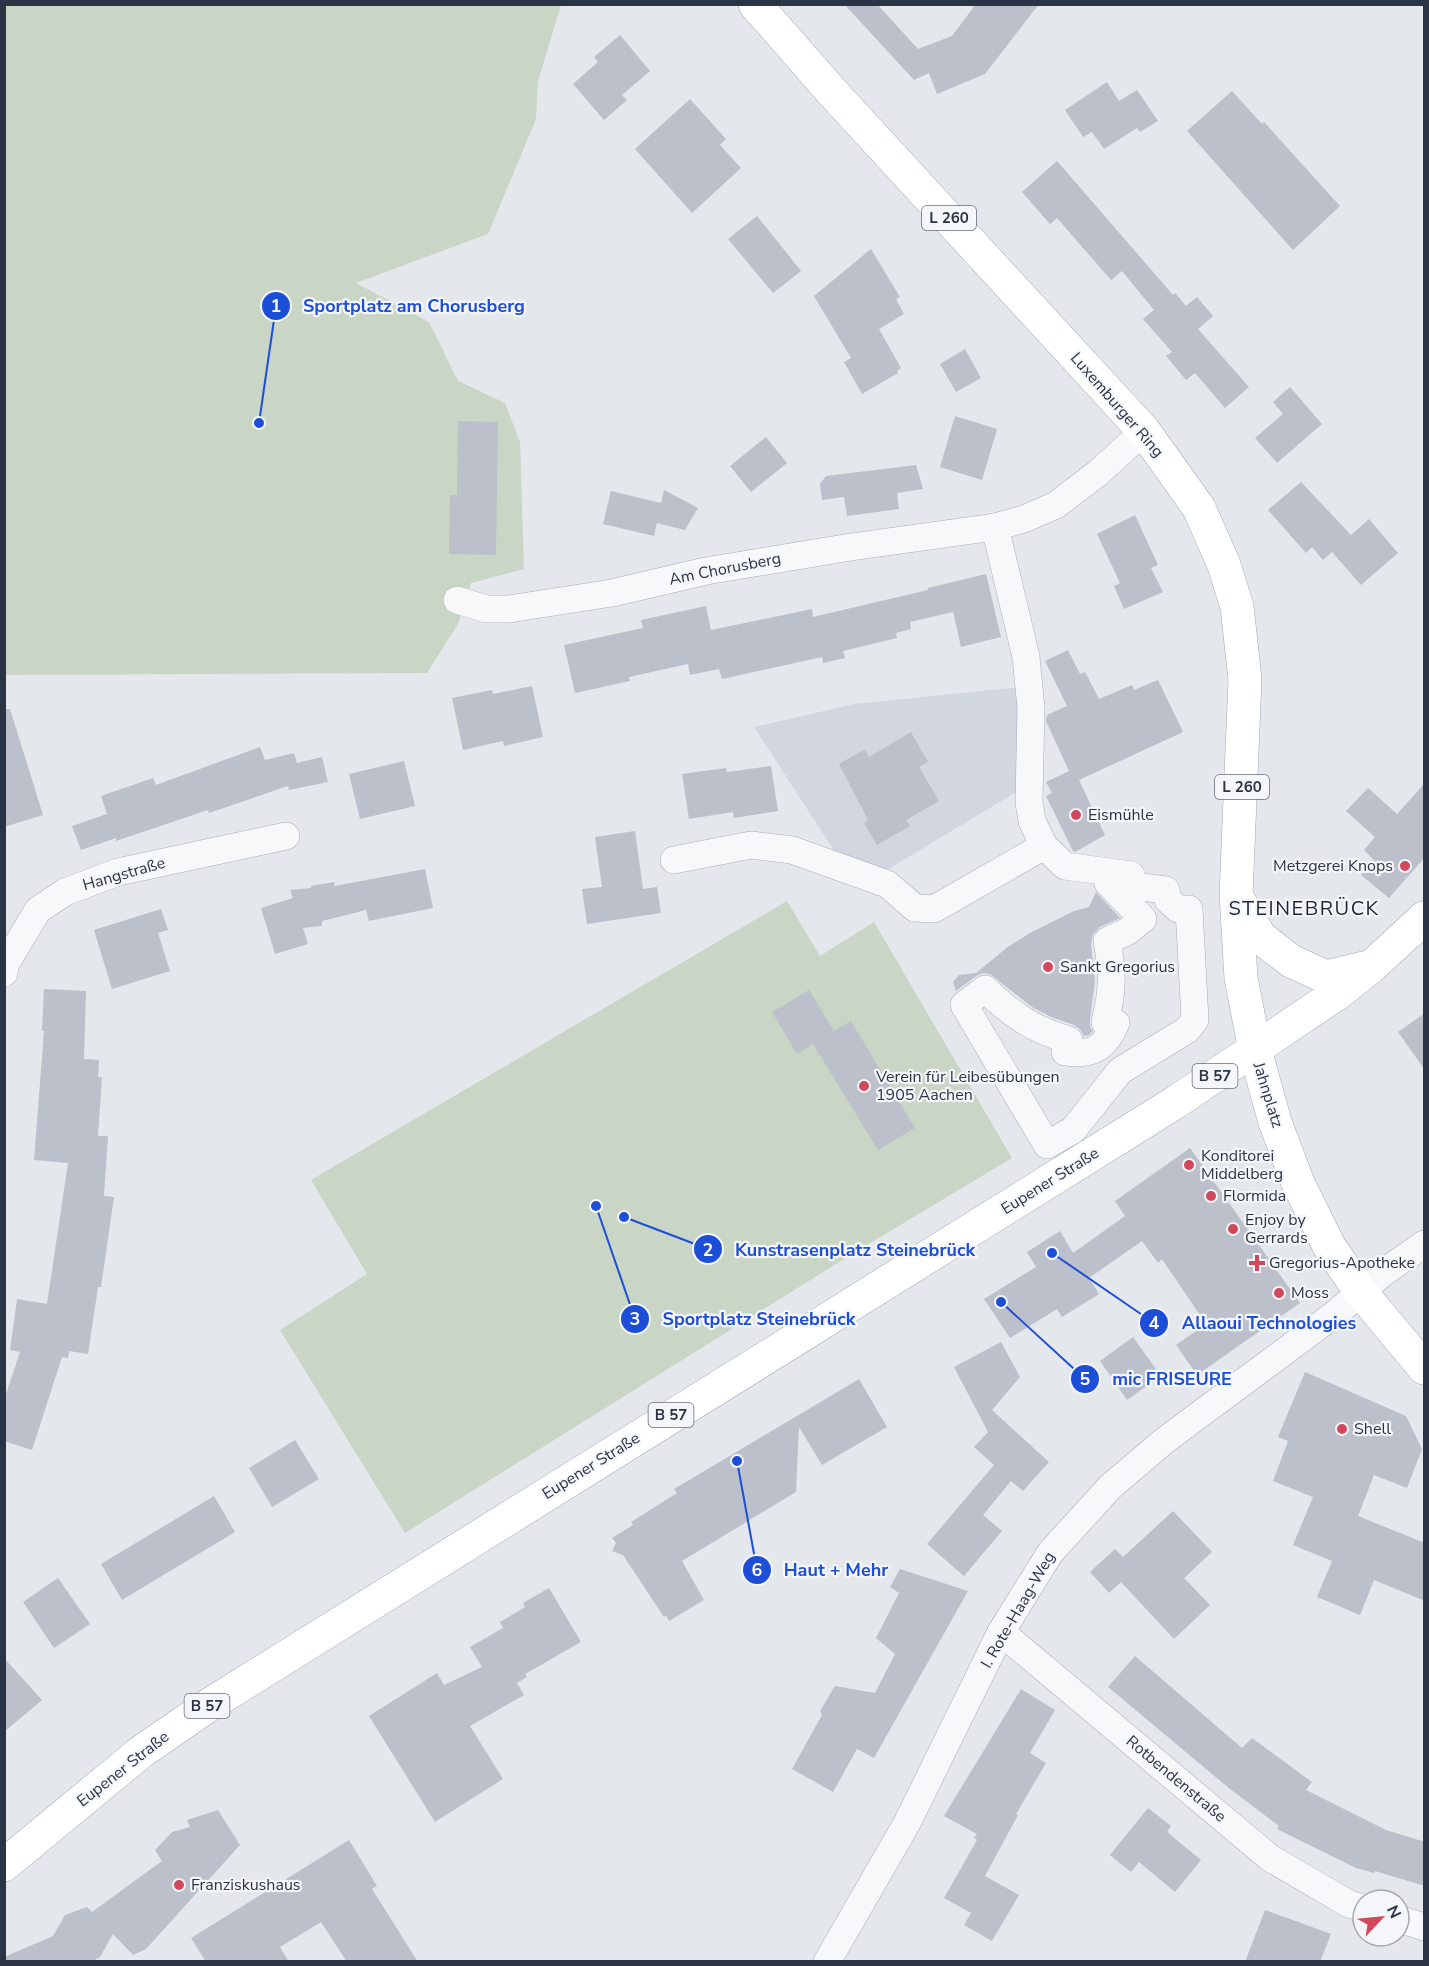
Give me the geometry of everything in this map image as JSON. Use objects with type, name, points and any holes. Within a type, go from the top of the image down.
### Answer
[{"type":"main road","name":"Luxemburger Ring","points":[[755,4],[833,93],[1144,431],[1199,508],[1224,566],[1238,607],[1245,679],[1236,895],[1240,978],[1255,1050]]},
{"type":"main road","name":"B 57","points":[[1236,895],[1260,937],[1291,961],[1326,977],[1372,966]]},
{"type":"main road","name":"Eupener Straße","points":[[4,1865],[141,1752],[209,1705],[794,1338],[1072,1167],[1255,1050],[1338,993],[1425,918]]},
{"type":"main road","name":"Jahnplatz","points":[[1255,1050],[1275,1122],[1298,1183],[1329,1246],[1360,1292]]},
{"type":"main road","name":"L 260","points":[[1360,1292],[1425,1368]]},
{"type":"street","name":"Am Chorusberg","points":[[457,600],[486,609],[509,609],[612,593],[717,569],[995,527],[1024,519],[1056,506],[1098,473],[1144,431]]},
{"type":"street","points":[[995,527],[1026,657],[1031,708],[1029,802],[1032,821],[1044,846],[1065,866],[1153,878]]},
{"type":"street","name":"Hangstraße","points":[[4,973],[5,965],[38,910],[65,892],[118,873],[286,836]]},
{"type":"street","points":[[674,860],[751,845],[792,850],[887,884],[915,908],[934,909],[1044,846]]},
{"type":"street","points":[[1108,883],[1166,890],[1168,900],[1178,909],[1189,909],[1191,956],[1195,1020],[1187,1030],[1120,1071],[1073,1130],[1047,1145],[964,1005],[985,989],[1004,1008],[1023,1022],[1069,1040],[1065,1052],[1088,1052],[1101,1046],[1111,1035],[1116,1023],[1105,1022],[1111,991],[1112,970],[1107,941],[1128,931],[1143,920],[1108,883]]},
{"type":"street","points":[[1360,1292],[1425,1244]]},
{"type":"street","name":"I. Rote-Haag-Weg","points":[[827,1962],[907,1823],[1001,1632],[1050,1552],[1110,1487],[1164,1442],[1335,1314],[1360,1292]]},
{"type":"street","name":"Rotbendenstraße","points":[[1001,1632],[1270,1858],[1351,1905]]},
{"type":"shaded area","points":[[1020,687],[1018,791],[882,873],[837,855],[754,727],[855,704]]},
{"type":"green space","points":[[4,5],[561,5],[538,81],[536,119],[488,234],[356,283],[429,322],[458,381],[505,403],[520,442],[524,569],[471,583],[458,624],[427,673],[5,675]]},
{"type":"green space","points":[[787,901],[820,956],[874,922],[1012,1158],[852,1254],[405,1533],[280,1330],[367,1274],[311,1180]]},
{"type":"building","points":[[844,4],[877,4],[918,49],[952,36],[976,4],[1039,4],[985,74],[937,94],[929,73],[914,80]]},
{"type":"building","points":[[620,35],[650,71],[622,95],[627,100],[604,120],[573,84],[598,62],[594,57]]},
{"type":"building","points":[[1107,82],[1119,101],[1137,90],[1158,121],[1140,132],[1137,128],[1104,149],[1092,132],[1083,137],[1065,110]]},
{"type":"building","points":[[1232,91],[1262,124],[1264,122],[1340,206],[1293,250],[1187,131]]},
{"type":"building","points":[[690,99],[726,139],[720,145],[741,168],[692,213],[635,149]]},
{"type":"building","points":[[1057,161],[1173,295],[1175,293],[1186,306],[1197,297],[1213,316],[1198,329],[1249,387],[1225,408],[1195,373],[1186,380],[1166,356],[1172,352],[1143,319],[1154,310],[1122,271],[1111,280],[1057,218],[1050,224],[1022,192]]},
{"type":"building","points":[[757,216],[801,271],[773,293],[728,239]]},
{"type":"building","points":[[871,249],[900,297],[896,299],[904,314],[879,329],[901,368],[897,371],[898,373],[862,394],[844,362],[851,358],[814,296]]},
{"type":"building","points":[[965,349],[981,378],[956,392],[940,364]]},
{"type":"building","points":[[1290,387],[1322,424],[1277,463],[1255,438],[1283,414],[1273,402]]},
{"type":"building","points":[[955,416],[997,429],[982,480],[940,467]]},
{"type":"building","points":[[458,421],[498,422],[496,555],[449,554],[450,495],[457,495]]},
{"type":"building","points":[[766,437],[787,463],[751,492],[730,466]]},
{"type":"building","points":[[916,465],[923,489],[897,493],[899,509],[847,516],[844,497],[822,500],[820,484],[826,476]]},
{"type":"building","points":[[1301,482],[1351,535],[1369,519],[1398,553],[1361,585],[1332,552],[1323,560],[1312,547],[1306,553],[1268,510]]},
{"type":"building","points":[[664,490],[698,508],[685,530],[657,523],[654,536],[603,524],[611,491],[661,503]]},
{"type":"building","points":[[1135,515],[1158,565],[1151,568],[1163,592],[1124,609],[1114,586],[1120,583],[1097,534]]},
{"type":"building","points":[[986,574],[1001,637],[961,647],[953,612],[910,622],[911,629],[896,633],[897,638],[843,651],[845,658],[823,663],[822,657],[722,679],[719,669],[690,675],[688,664],[629,677],[630,681],[575,693],[564,645],[643,628],[641,620],[706,606],[711,630],[812,609],[813,617]]},
{"type":"building","points":[[1068,650],[1080,674],[1085,672],[1099,699],[1132,685],[1134,690],[1158,680],[1183,732],[1079,780],[1105,835],[1075,852],[1046,796],[1052,793],[1046,782],[1069,771],[1046,721],[1047,715],[1067,706],[1045,661]]},
{"type":"building","points":[[532,686],[543,737],[504,746],[503,741],[463,750],[452,698],[492,690],[493,694]]},
{"type":"building","points":[[4,709],[10,709],[43,815],[4,827]]},
{"type":"building","points":[[911,732],[928,762],[919,767],[939,801],[906,820],[910,826],[877,845],[864,823],[868,820],[839,764],[865,749],[869,757]]},
{"type":"building","points":[[260,747],[265,760],[294,753],[297,763],[322,757],[328,782],[289,790],[288,786],[209,813],[208,810],[116,841],[116,838],[81,850],[72,826],[107,814],[101,796],[153,778],[156,785]]},
{"type":"building","points":[[404,761],[415,806],[360,819],[349,774]]},
{"type":"building","points":[[771,766],[778,811],[734,818],[733,812],[689,819],[682,774],[726,768],[727,772]]},
{"type":"building","points":[[1425,783],[1425,857],[1389,898],[1361,875],[1374,860],[1364,850],[1375,837],[1346,811],[1368,788],[1397,814]]},
{"type":"building","points":[[635,831],[643,889],[657,887],[661,913],[587,924],[582,889],[602,887],[595,837]]},
{"type":"building","points":[[425,869],[433,908],[369,921],[366,910],[322,921],[322,926],[303,928],[308,944],[275,954],[261,908],[293,898],[290,890],[334,882],[335,886]]},
{"type":"building","name":"Sankt Gregorius","points":[[1096,892],[1120,918],[1100,927],[1093,934],[1091,944],[1095,981],[1090,1019],[1090,1027],[1093,1031],[1089,1035],[1084,1036],[1074,1025],[1032,1007],[990,974],[983,973],[976,976],[956,991],[953,982],[959,975],[976,973],[1009,946],[1030,933],[1074,911],[1089,907]]},
{"type":"building","points":[[161,909],[168,930],[158,933],[170,971],[112,989],[94,930]]},
{"type":"building","points":[[44,989],[86,991],[84,1059],[99,1060],[98,1077],[102,1077],[98,1136],[108,1136],[104,1196],[114,1197],[101,1287],[98,1287],[88,1354],[69,1351],[68,1358],[62,1357],[32,1450],[4,1441],[4,1400],[20,1352],[10,1350],[17,1299],[47,1304],[68,1163],[34,1160],[44,1031],[42,1031]]},
{"type":"building","name":"Verein für Leibesübungen 1905 Aachen","points":[[809,990],[834,1031],[851,1021],[915,1128],[878,1150],[813,1044],[797,1054],[772,1012]]},
{"type":"building","points":[[1425,1013],[1425,1070],[1398,1032]]},
{"type":"building","points":[[1190,1148],[1300,1303],[1197,1375],[1176,1345],[1206,1324],[1162,1259],[1158,1263],[1142,1241],[1089,1278],[1099,1294],[1062,1317],[1057,1309],[1010,1338],[984,1299],[1036,1267],[1027,1252],[1060,1231],[1073,1253],[1125,1216],[1115,1201]]},
{"type":"building","points":[[1133,1337],[1161,1376],[1127,1400],[1100,1361]]},
{"type":"building","points":[[1001,1342],[1020,1377],[992,1410],[1049,1462],[1023,1491],[1011,1481],[983,1515],[1002,1531],[964,1576],[927,1544],[994,1465],[974,1447],[988,1432],[954,1367]]},
{"type":"building","points":[[1305,1372],[1406,1416],[1422,1449],[1407,1488],[1374,1475],[1358,1516],[1425,1543],[1425,1601],[1374,1580],[1360,1615],[1317,1597],[1332,1561],[1293,1545],[1313,1497],[1273,1481],[1288,1441],[1278,1437]]},
{"type":"building","points":[[859,1379],[887,1427],[822,1465],[799,1427],[796,1492],[682,1561],[704,1600],[669,1621],[666,1615],[664,1617],[623,1555],[612,1551],[616,1543],[612,1538],[633,1525],[631,1522],[677,1493],[674,1489]]},
{"type":"building","points":[[295,1440],[319,1479],[272,1507],[249,1468]]},
{"type":"building","points":[[214,1496],[235,1532],[122,1600],[101,1564]]},
{"type":"building","points":[[1173,1511],[1212,1552],[1184,1578],[1210,1605],[1174,1639],[1121,1582],[1109,1593],[1090,1572],[1115,1549],[1123,1557]]},
{"type":"building","points":[[900,1569],[968,1591],[874,1758],[857,1749],[833,1792],[792,1769],[822,1715],[820,1711],[835,1686],[875,1693],[895,1654],[876,1638],[899,1593],[890,1587]]},
{"type":"building","points":[[58,1578],[90,1624],[54,1648],[23,1602]]},
{"type":"building","points":[[549,1588],[581,1642],[525,1674],[527,1677],[517,1683],[524,1695],[470,1726],[503,1779],[435,1822],[369,1716],[437,1673],[444,1685],[482,1667],[470,1647],[503,1628],[500,1622],[525,1607],[523,1603]]},
{"type":"building","points":[[1135,1656],[1242,1748],[1252,1738],[1312,1782],[1306,1790],[1386,1830],[1425,1842],[1425,1886],[1375,1871],[1374,1873],[1356,1868],[1277,1829],[1279,1826],[1230,1789],[1108,1687]]},
{"type":"building","points":[[4,1658],[42,1700],[4,1732]]},
{"type":"building","points":[[1021,1689],[1055,1710],[1030,1753],[1046,1763],[1016,1814],[1018,1815],[985,1876],[1019,1895],[992,1941],[964,1925],[971,1913],[944,1898],[977,1840],[974,1838],[977,1834],[944,1816]]},
{"type":"building","points":[[1148,1808],[1171,1826],[1167,1832],[1201,1860],[1175,1892],[1139,1862],[1131,1872],[1110,1855]]},
{"type":"building","name":"Franziskushaus","points":[[218,1810],[240,1845],[146,1949],[133,1955],[113,1934],[100,1957],[91,1962],[4,1962],[4,1957],[53,1936],[65,1915],[87,1907],[92,1912],[162,1861],[155,1850],[172,1832],[190,1827],[187,1820]]},
{"type":"building","points":[[349,1840],[377,1886],[372,1889],[418,1962],[347,1962],[321,1922],[280,1947],[289,1962],[206,1962],[191,1938]]},
{"type":"building","points":[[1265,1910],[1331,1934],[1320,1962],[1245,1962]]},
{"type":"place","name":"Sportplatz am Chorusberg","points":[[259,423]]},
{"type":"place","name":"Eismühle","points":[[1076,815]]},
{"type":"place","name":"Metzgerei Knops","points":[[1405,866]]},
{"type":"place","name":"Sankt Gregorius","points":[[1048,967]]},
{"type":"place","name":"Verein für Leibesübungen 1905 Aachen","points":[[864,1086]]},
{"type":"place","name":"Konditorei Middelberg","points":[[1189,1165]]},
{"type":"place","name":"Flormida","points":[[1211,1196]]},
{"type":"place","name":"Sportplatz Steinebrück","points":[[596,1206]]},
{"type":"place","name":"Kunstrasenplatz Steinebrück","points":[[624,1217]]},
{"type":"place","name":"Enjoy by Gerrards","points":[[1233,1229]]},
{"type":"place","name":"Allaoui Technologies","points":[[1052,1253]]},
{"type":"place","name":"Gregorius-Apotheke","points":[[1257,1263]]},
{"type":"place","name":"Moss","points":[[1279,1293]]},
{"type":"place","name":"mic FRISEURE","points":[[1001,1302]]},
{"type":"place","name":"Shell","points":[[1342,1429]]},
{"type":"place","name":"Haut + Mehr","points":[[737,1461]]},
{"type":"place","name":"Franziskushaus","points":[[179,1885]]},
{"type":"district","name":"STEINEBRÜCK","points":[[1304,908]]}]
